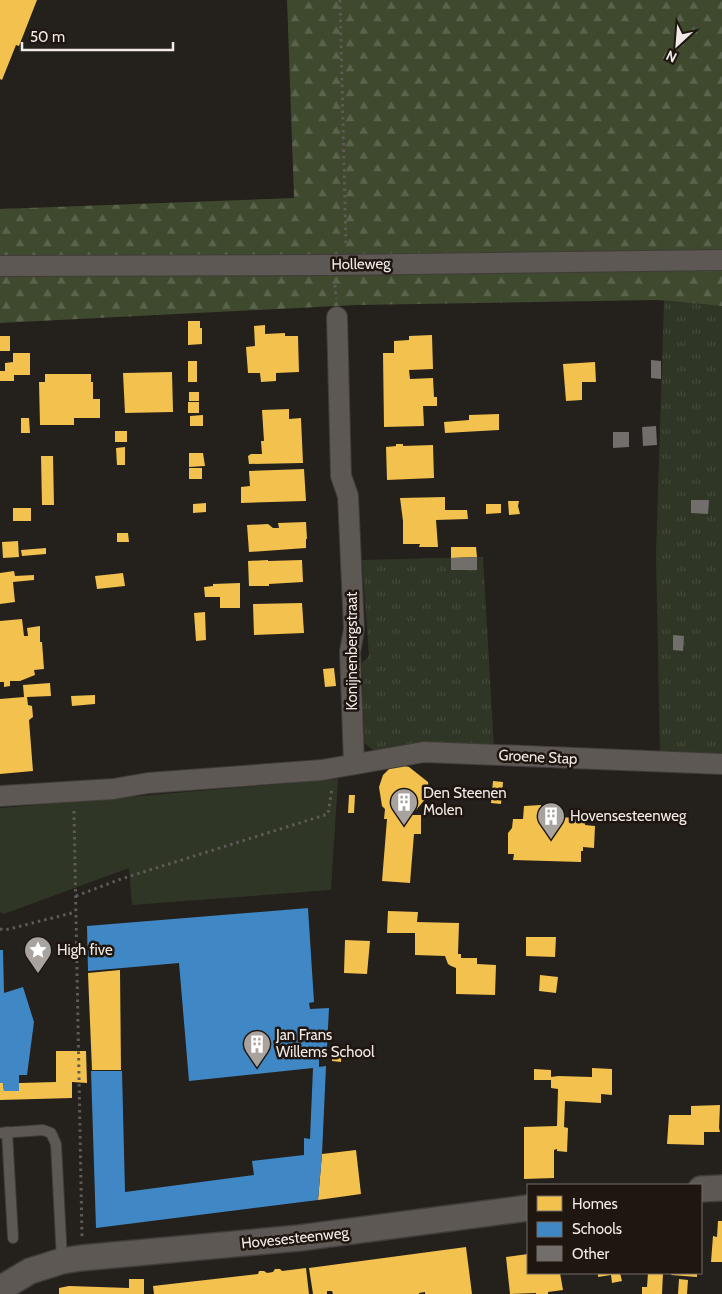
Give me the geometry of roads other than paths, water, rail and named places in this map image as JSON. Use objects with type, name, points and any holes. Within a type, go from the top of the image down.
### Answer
[{"type":"street","name":"Holleweg","points":[[0,266],[722,260]]},
{"type":"street","name":"Konijnenbergstraat","points":[[337,317],[341,476],[348,496],[354,629],[350,652],[344,766]]},
{"type":"street","name":"Groene Stap","points":[[344,766],[424,752],[722,764]]},
{"type":"street","points":[[0,796],[113,789],[148,783],[322,770],[344,766]]},
{"type":"street","points":[[702,1189],[722,1188]]},
{"type":"street","name":"Hovesesteenweg","points":[[0,1289],[30,1271],[71,1260],[299,1238],[527,1208]]},
{"type":"lane","points":[[13,1238],[3,1132],[43,1130],[51,1133],[56,1144],[71,1260]]},
{"type":"place","name":"Den Steenen Molen","points":[[404,826]]},
{"type":"place","name":"Hovensesteenweg","points":[[551,840]]},
{"type":"place","name":"High five","points":[[38,974]]},
{"type":"place","name":"Jan Frans Willems School","points":[[257,1068]]}]
